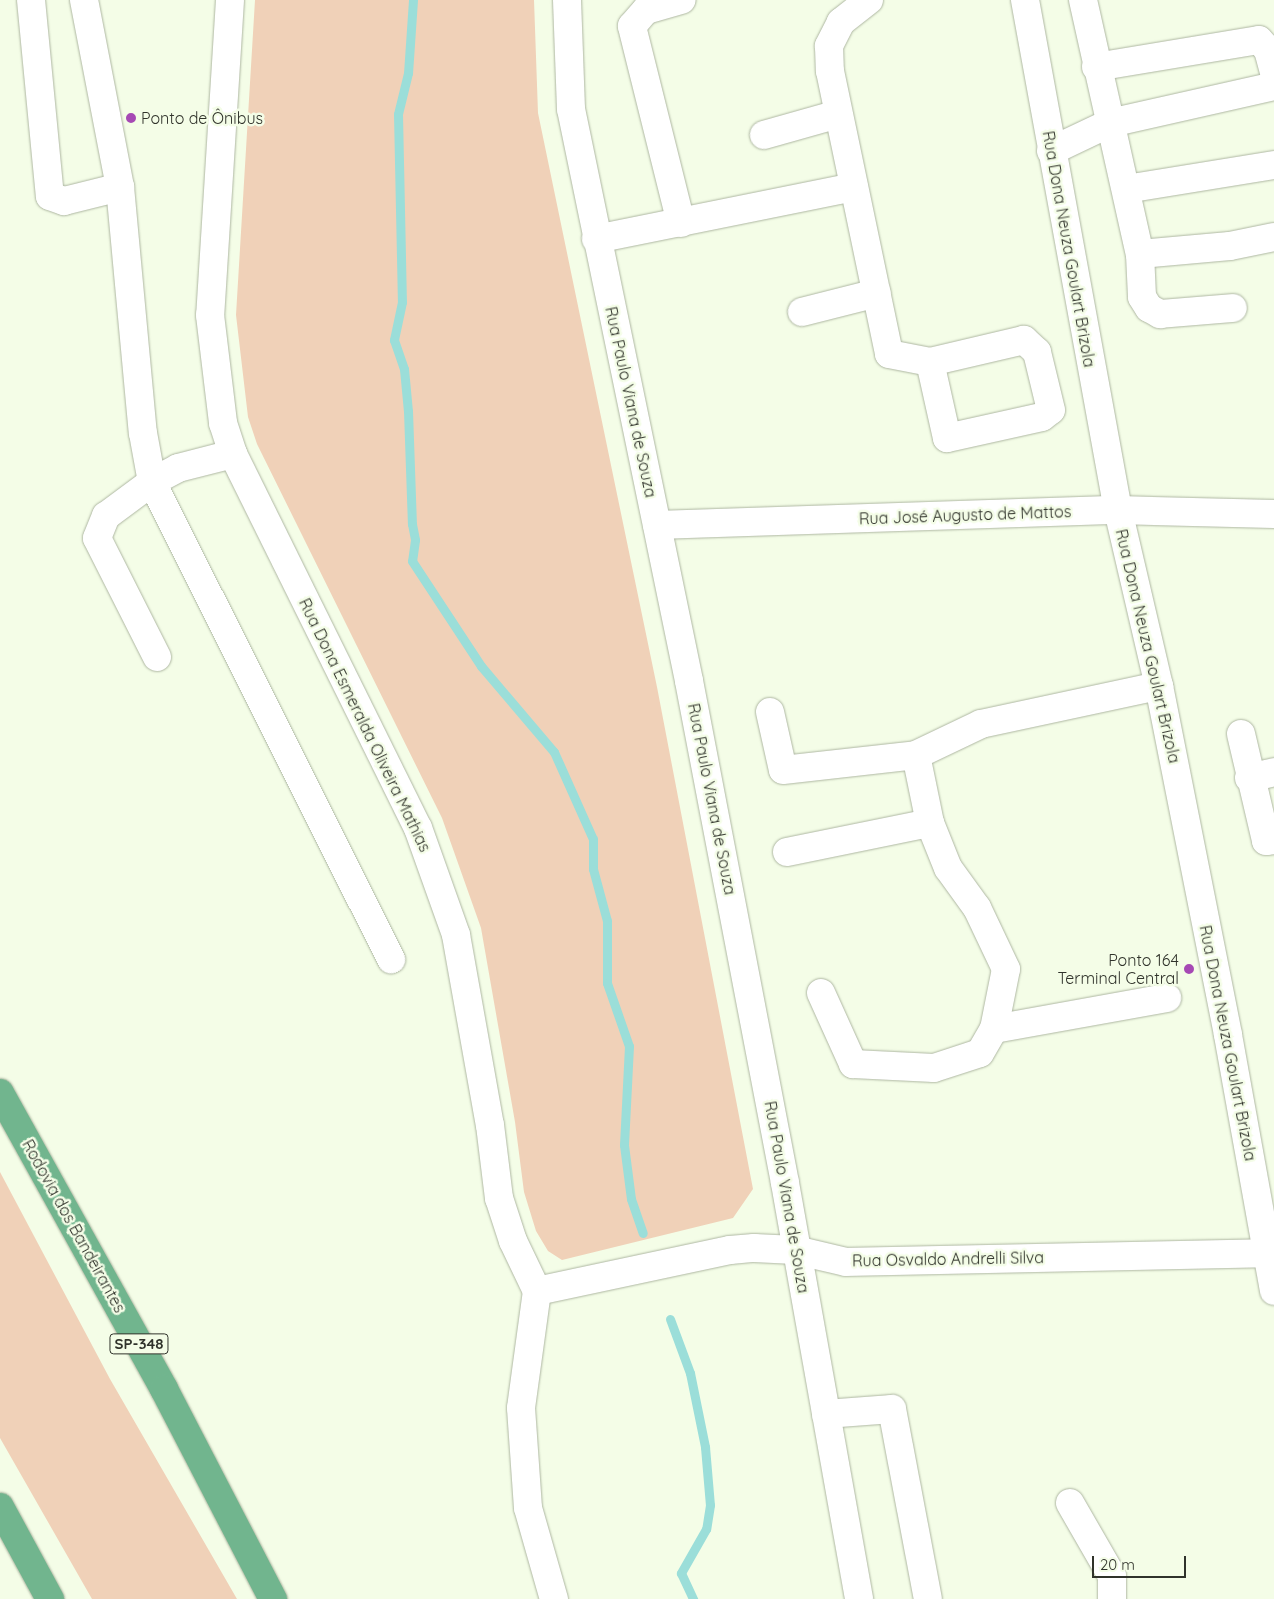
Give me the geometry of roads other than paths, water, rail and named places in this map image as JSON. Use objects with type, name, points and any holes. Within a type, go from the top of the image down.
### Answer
[{"type":"highway","name":"Rodovia dos Bandeirantes","points":[[0,1092],[164,1389],[273,1599]]},
{"type":"highway","points":[[0,1507],[50,1599]]},
{"type":"street","points":[[31,0],[50,196],[64,201],[120,187]]},
{"type":"street","points":[[84,0],[120,187],[143,433],[152,482],[391,959]]},
{"type":"street","name":"Rua Dona Esmeralda Oliveira Mathias","points":[[230,0],[210,315],[222,423],[233,454],[421,837],[456,935],[490,1125],[499,1198],[513,1241],[537,1291]]},
{"type":"street","name":"Rua Paulo Viana de Souza","points":[[568,0],[571,109],[596,239],[657,525],[782,1164],[795,1250],[859,1599]]},
{"type":"street","points":[[681,223],[632,26],[646,10],[682,0]]},
{"type":"street","points":[[869,0],[842,22],[829,46],[830,71],[890,354],[930,362],[1024,340],[1037,352],[1051,410],[1042,417],[947,438],[930,362]]},
{"type":"street","name":"Rua Dona Neuza Goulart Brizola","points":[[1025,0],[1118,510],[1159,686],[1270,1252],[1274,1291]]},
{"type":"street","points":[[1083,0],[1096,67],[1140,254],[1142,297],[1149,308],[1160,314],[1233,308]]},
{"type":"street","points":[[1096,67],[1259,40],[1268,50],[1274,72]]},
{"type":"street","points":[[1051,150],[1110,123],[1274,86]]},
{"type":"street","points":[[764,134],[838,114]]},
{"type":"street","points":[[1126,189],[1274,166]]},
{"type":"street","points":[[596,239],[854,187]]},
{"type":"street","points":[[1140,254],[1230,246],[1274,237]]},
{"type":"street","points":[[802,312],[877,293]]},
{"type":"street","points":[[157,657],[97,538],[106,516],[152,482],[178,468],[233,454]]},
{"type":"street","name":"Rua José Augusto de Mattos","points":[[657,525],[1118,510],[1274,514]]},
{"type":"street","points":[[770,712],[783,770],[916,755],[981,724],[1159,686]]},
{"type":"street","points":[[1241,734],[1261,775],[1266,841],[1274,840]]},
{"type":"street","points":[[821,993],[853,1064],[934,1068],[980,1053],[994,1029],[1006,969],[976,908],[948,868],[930,823],[916,755]]},
{"type":"street","points":[[788,852],[930,823]]},
{"type":"street","points":[[994,1029],[1167,998]]},
{"type":"street","name":"Rua Osvaldo Andrelli Silva","points":[[537,1291],[730,1250],[795,1250],[846,1262],[1270,1252]]},
{"type":"street","points":[[537,1291],[521,1408],[528,1508],[554,1599]]},
{"type":"street","points":[[826,1414],[892,1409],[928,1599]]},
{"type":"street","points":[[1070,1502],[1112,1576],[1112,1599]]},
{"type":"waterway","points":[[413,0],[408,73],[398,114],[402,302],[394,340],[404,369],[408,411],[412,524],[415,540],[412,561],[481,666],[554,752],[593,839],[593,869],[607,921],[607,983],[629,1046],[624,1145],[631,1199],[643,1233]]},
{"type":"waterway","points":[[670,1319],[690,1373],[705,1447],[710,1505],[706,1529],[681,1573],[693,1599]]},
{"type":"place","name":"Ponto de Ônibus","points":[[131,118]]},
{"type":"place","name":"Ponto 164 Terminal Central","points":[[1189,969]]}]
